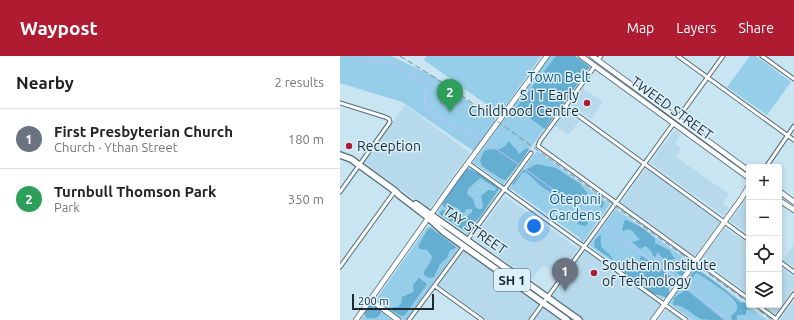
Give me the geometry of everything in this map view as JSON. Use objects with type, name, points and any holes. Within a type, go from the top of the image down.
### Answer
[{"type":"highway","name":"TAY STREET","points":[[340,155],[349,158],[395,191],[401,193],[430,217],[444,232],[505,275],[578,320]]},
{"type":"highway","name":"TAY STREET","points":[[430,217],[469,240],[522,279],[546,300]]},
{"type":"highway","points":[[462,236],[462,244]]},
{"type":"highway","points":[[469,240],[468,244],[470,250]]},
{"type":"highway","points":[[505,275],[509,269]]},
{"type":"highway","points":[[546,300],[567,320]]},
{"type":"main road","points":[[356,320],[546,56]]},
{"type":"main road","name":"TWEED STREET","points":[[581,56],[746,176]]},
{"type":"main road","points":[[595,66],[597,63],[596,57]]},
{"type":"main road","name":"TWEED STREET","points":[[596,57],[746,169]]},
{"type":"main road","points":[[673,114],[674,123]]},
{"type":"main road","points":[[678,118],[679,127]]},
{"type":"main road","points":[[653,320],[746,191]]},
{"type":"main road","points":[[741,199],[746,193]]},
{"type":"main road","points":[[782,193],[794,202]]},
{"type":"main road","points":[[782,202],[794,210]]},
{"type":"main road","points":[[371,300],[398,320]]},
{"type":"street","points":[[678,56],[794,140]]},
{"type":"street","points":[[678,118],[723,56]]},
{"type":"street","points":[[762,56],[794,79]]},
{"type":"street","points":[[595,66],[538,145],[746,297]]},
{"type":"street","points":[[340,103],[383,116],[389,119],[390,122],[340,192]]},
{"type":"street","points":[[565,106],[746,238]]},
{"type":"street","points":[[532,320],[674,123]]},
{"type":"street","points":[[766,164],[794,126]]},
{"type":"street","points":[[469,240],[531,153]]},
{"type":"street","points":[[468,163],[686,320]]},
{"type":"street","points":[[340,267],[395,191]]},
{"type":"street","points":[[410,320],[457,254],[462,244]]},
{"type":"street","points":[[782,264],[794,272]]},
{"type":"street","points":[[435,286],[482,320]]},
{"type":"street","points":[[761,308],[776,320],[794,294]]},
{"type":"shaded area","name":"S I T Early Childhood Centre","points":[[583,88],[603,102],[591,119],[571,105]]},
{"type":"shaded area","points":[[405,105],[470,153],[431,207],[427,208],[363,163]]},
{"type":"shaded area","points":[[565,112],[579,121],[569,135],[555,126]]},
{"type":"shaded area","points":[[675,130],[681,134],[675,143],[681,148],[676,157],[729,194],[723,203],[729,208],[724,216],[650,163]]},
{"type":"shaded area","points":[[646,168],[720,222],[695,256],[621,203]]},
{"type":"shaded area","points":[[505,196],[578,249],[558,276],[543,265],[531,280],[474,238]]},
{"type":"shaded area","points":[[746,199],[746,232],[730,221]]},
{"type":"shaded area","points":[[725,228],[746,243],[746,293],[701,259]]},
{"type":"shaded area","points":[[794,245],[794,267],[783,260]]},
{"type":"shaded area","name":"Southern Institute of Technology","points":[[586,248],[663,304],[652,320],[583,320],[551,297]]},
{"type":"shaded area","points":[[464,249],[563,320],[487,320],[438,284]]},
{"type":"shaded area","points":[[782,268],[794,277],[794,288],[782,305]]},
{"type":"shaded area","points":[[794,301],[794,320],[780,320]]},
{"type":"shaded area","points":[[669,306],[688,320],[659,320]]},
{"type":"shaded area","points":[[766,308],[780,308],[775,315]]},
{"type":"green space","points":[[340,56],[391,56],[435,77],[497,122],[475,152],[402,102],[340,83]]},
{"type":"green space","points":[[427,56],[541,56],[500,114],[424,60]]},
{"type":"green space","name":"Town Belt","points":[[550,56],[578,59],[589,68],[502,185],[477,165],[473,164],[473,162]]},
{"type":"green space","points":[[556,56],[575,56],[590,67],[545,129],[516,108]]},
{"type":"green space","points":[[750,56],[756,56],[791,82],[767,115],[727,87]]},
{"type":"green space","points":[[508,141],[519,154],[526,148],[529,149],[506,180],[482,166],[480,161],[484,151],[490,149],[500,149],[507,144]]},
{"type":"green space","name":"Ōtepuni Gardens","points":[[537,151],[610,204],[583,242],[580,238],[513,190],[509,189]]},
{"type":"green space","points":[[537,164],[556,168],[579,183],[588,194],[583,196],[577,203],[570,200],[565,201],[542,187],[526,172],[522,173],[514,185],[512,184],[523,170]]},
{"type":"green space","points":[[470,166],[473,167],[473,170],[501,188],[469,235],[437,212]]},
{"type":"green space","points":[[467,168],[482,175],[499,188],[479,218],[474,222],[470,229],[465,231],[439,214],[442,210],[460,219],[468,216],[472,212],[472,209],[466,209],[463,213],[456,207],[446,208],[442,205],[451,189]],"holes":[[[480,178],[496,188],[495,191],[488,190],[481,196],[483,205],[482,209],[478,209],[475,206],[473,199],[467,194],[468,189]]]},
{"type":"green space","points":[[586,197],[597,197],[604,202],[603,207],[601,208],[595,201],[592,200],[588,203],[586,201]]},
{"type":"green space","name":"Ōtepuni Gardens","points":[[616,209],[690,262],[663,299],[589,245]]},
{"type":"green space","points":[[577,210],[586,214],[590,218],[587,225],[577,224],[582,217],[577,215],[575,212]]},
{"type":"green space","points":[[626,220],[644,229],[655,239],[655,243],[669,250],[675,259],[666,259],[657,252],[656,257],[653,256],[651,251],[646,246],[640,249],[632,242],[640,240],[630,229],[622,231],[624,221]]},
{"type":"green space","points":[[430,226],[459,248],[406,320],[403,320],[377,301],[377,298],[427,227]]},
{"type":"green space","points":[[431,228],[456,247],[450,250],[447,258],[440,264],[434,277],[430,278],[424,275],[424,272],[431,261],[432,256],[427,250],[420,249],[418,246],[428,229]]},
{"type":"green space","points":[[600,235],[602,248],[611,256],[613,260],[594,247],[595,240]]},
{"type":"green space","points":[[642,256],[674,280],[668,283],[665,287],[669,289],[669,294],[666,298],[653,294],[624,272],[626,269],[637,272],[642,267],[640,257]]},
{"type":"green space","points":[[678,260],[684,261],[688,266],[681,276],[675,271],[675,268],[681,264]]},
{"type":"green space","points":[[696,267],[746,304],[746,308],[751,308],[767,320],[692,320],[669,303]]},
{"type":"green space","points":[[695,270],[712,279],[741,303],[744,302],[746,304],[746,308],[749,309],[746,310],[746,315],[737,315],[737,320],[732,320],[731,316],[735,313],[737,305],[731,297],[699,274],[696,273],[690,282],[687,280]]},
{"type":"green space","points":[[419,278],[427,284],[405,315],[402,316],[392,311],[393,307],[398,307],[401,303],[402,297],[414,291],[413,285]]},
{"type":"green space","points":[[684,291],[688,291],[724,320],[701,319],[681,306],[673,305],[674,298]]},
{"type":"green space","points":[[369,305],[376,305],[380,309],[380,315],[375,318],[367,318],[364,314]]},
{"type":"green space","points":[[372,305],[393,320],[361,320]]},
{"type":"waterway","points":[[353,56],[362,61],[379,61],[399,66],[427,87],[424,105],[426,109],[453,126],[483,140]]},
{"type":"waterway","points":[[486,142],[518,164]]},
{"type":"waterway","points":[[525,169],[599,223]]},
{"type":"waterway","points":[[602,225],[678,280]]},
{"type":"waterway","points":[[683,283],[728,320]]},
{"type":"railway","points":[[400,56],[450,87],[746,301]]},
{"type":"railway","points":[[756,308],[772,320]]},
{"type":"place","name":"S I T Early Childhood Centre","points":[[587,103]]},
{"type":"place","name":"Turnbull Thomson Park","points":[[450,112]]},
{"type":"place","name":"Reception","points":[[349,146]]},
{"type":"place","name":"Southern Institute of Technology","points":[[594,273]]},
{"type":"place","name":"First Presbyterian Church","points":[[565,291]]}]
